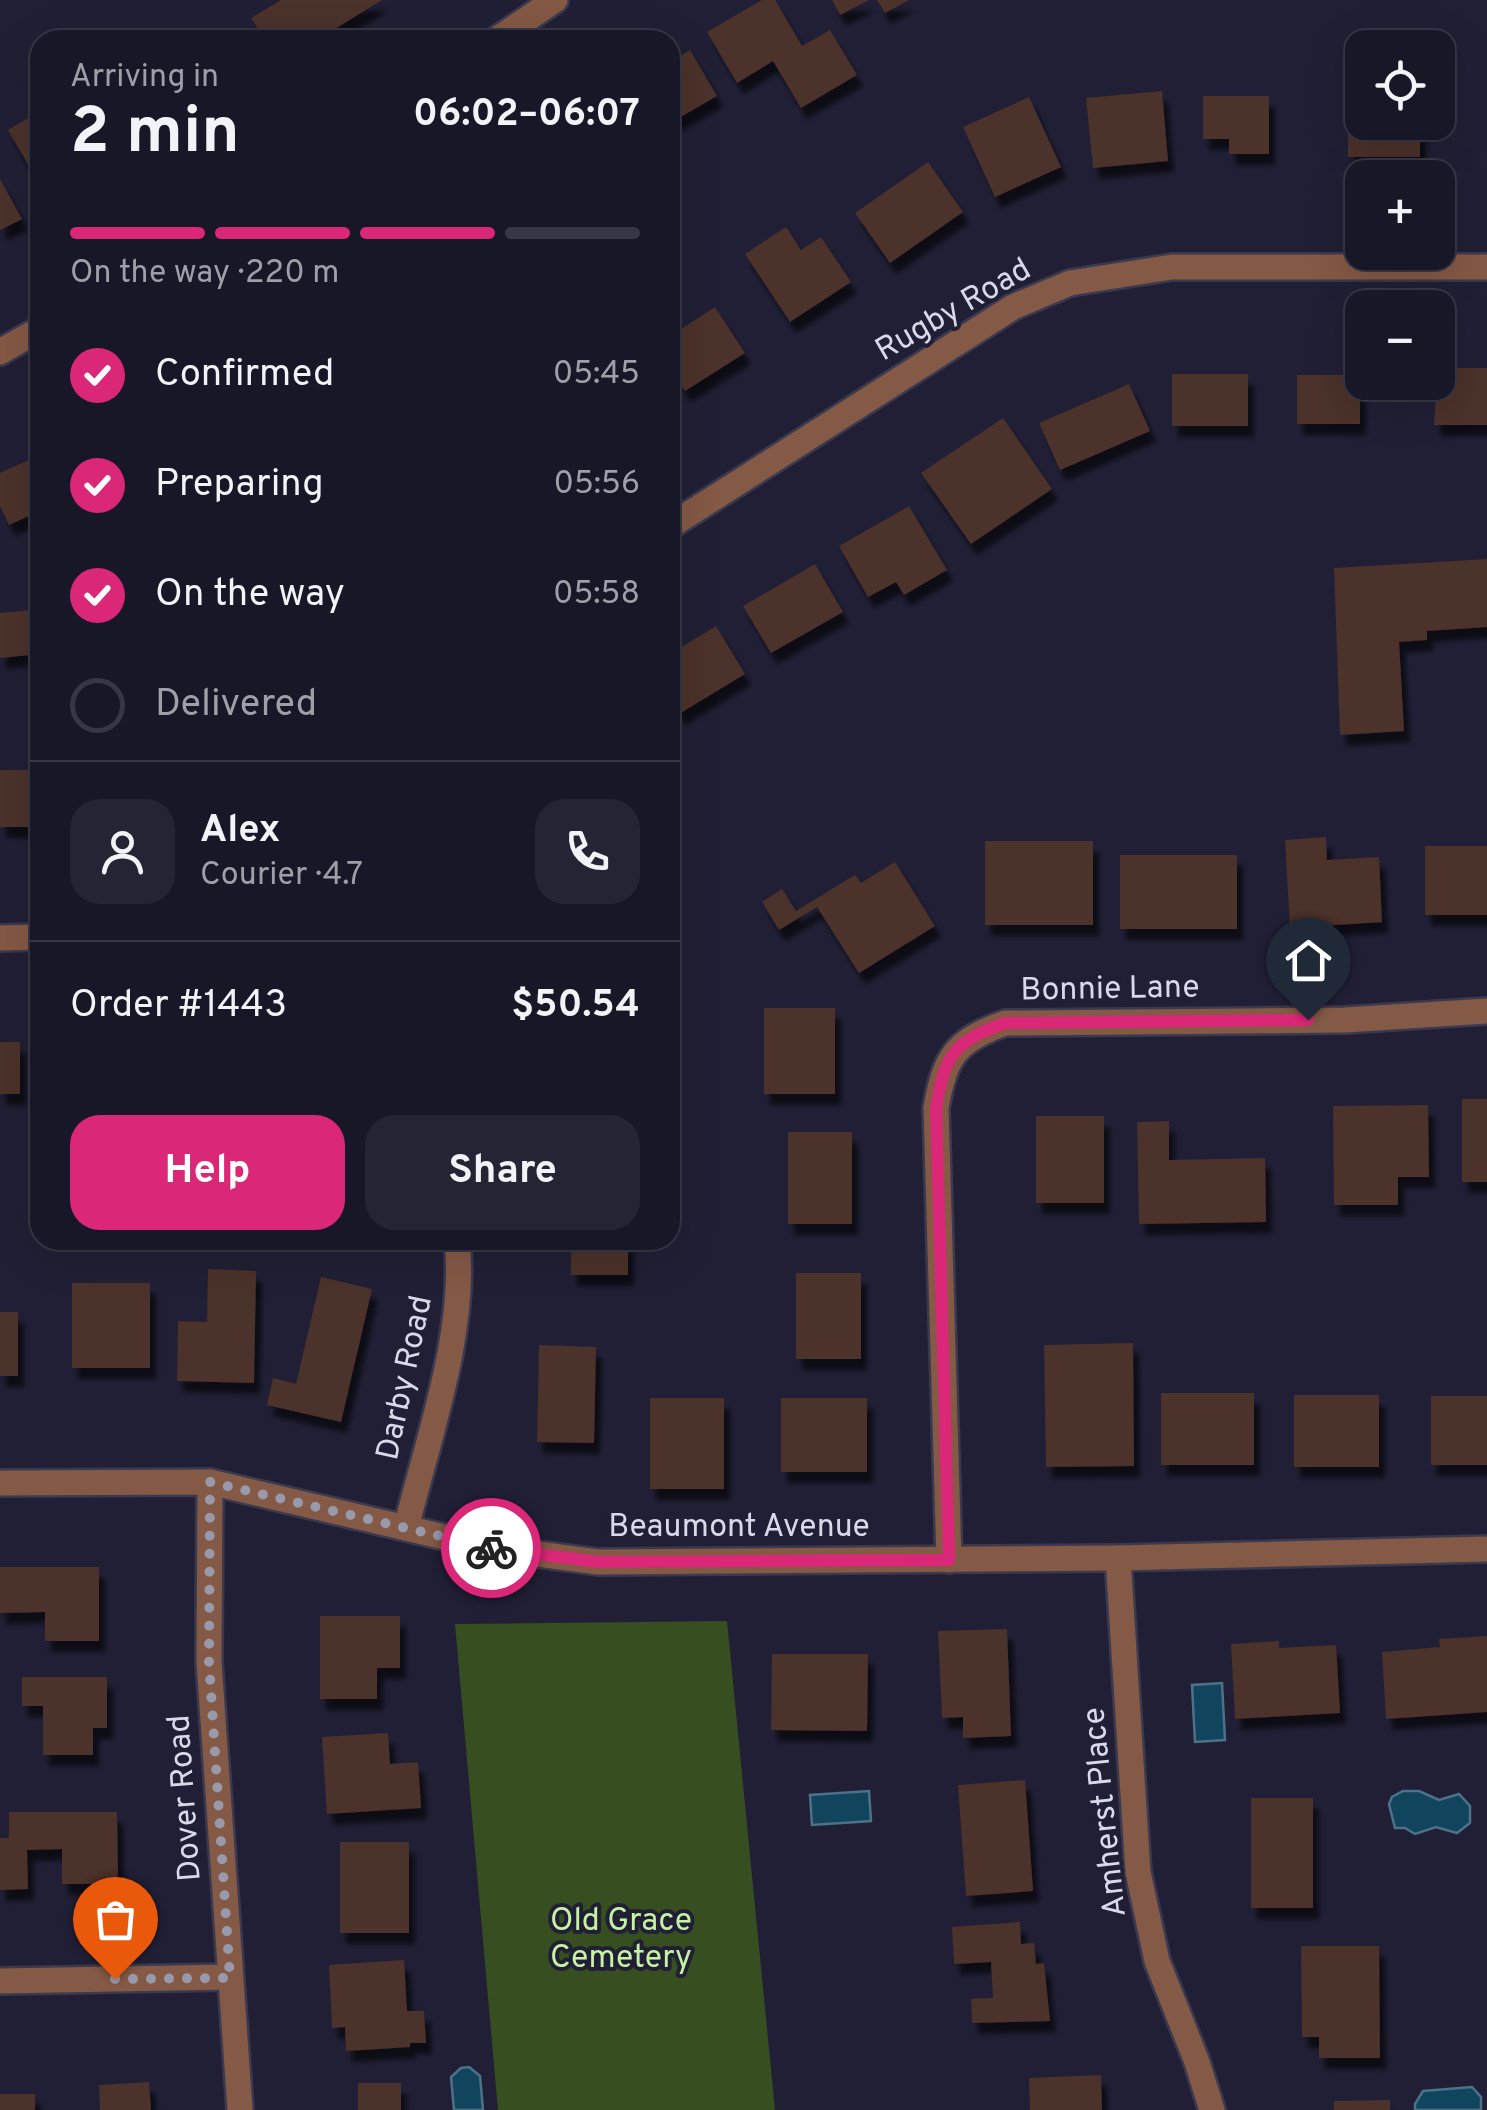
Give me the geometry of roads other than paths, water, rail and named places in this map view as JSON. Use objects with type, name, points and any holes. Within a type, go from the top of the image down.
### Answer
[{"type":"street","points":[[509,30],[543,3]]},
{"type":"street","name":"Rugby Road","points":[[680,520],[1014,307],[1070,283],[1172,267],[1487,267]]},
{"type":"street","points":[[0,352],[30,335]]},
{"type":"street","points":[[0,938],[30,937]]},
{"type":"street","name":"Bonnie Lane","points":[[949,1560],[936,1108],[942,1072],[961,1043],[1005,1023],[1346,1020],[1487,1010]]},
{"type":"street","name":"Darby Road","points":[[406,1528],[452,1340],[460,1267],[458,1250]]},
{"type":"street","name":"Beaumont Avenue","points":[[0,1483],[210,1482],[490,1548],[598,1562],[1118,1558],[1487,1549]]},
{"type":"street","name":"Dover Road","points":[[210,1482],[209,1662],[240,2110]]},
{"type":"street","name":"Amherst Place","points":[[1118,1558],[1138,1872],[1157,1961],[1212,2110]]},
{"type":"street","points":[[0,1980],[230,1978]]},
{"type":"water","points":[[1222,1683],[1225,1740],[1195,1742],[1192,1685]]},
{"type":"water","points":[[869,1791],[871,1821],[812,1825],[810,1795]]},
{"type":"water","points":[[1403,1791],[1419,1791],[1439,1800],[1459,1794],[1470,1806],[1470,1823],[1457,1833],[1436,1827],[1415,1834],[1395,1828],[1389,1804],[1392,1797]]},
{"type":"water","points":[[469,2067],[480,2076],[483,2110],[454,2110],[451,2077],[461,2068]]},
{"type":"water","points":[[1472,2087],[1481,2097],[1481,2110],[1415,2110],[1423,2091]]},
{"type":"park label","name":"Old Grace Cemetery","points":[[621,1940]]}]
